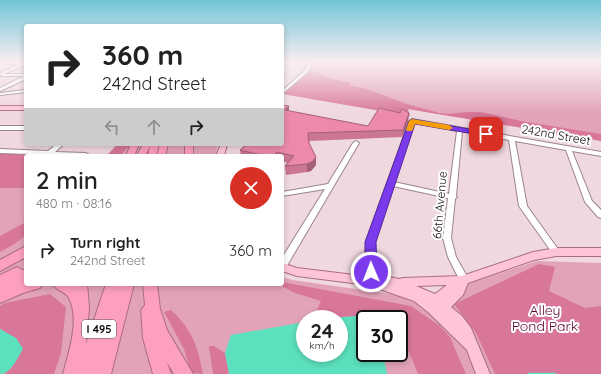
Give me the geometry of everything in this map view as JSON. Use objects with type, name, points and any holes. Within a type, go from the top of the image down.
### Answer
[{"type":"highway","points":[[0,266],[24,252]]},
{"type":"highway","points":[[0,281],[24,269]]},
{"type":"highway","points":[[0,290],[24,275]]},
{"type":"highway","points":[[0,297],[28,286]]},
{"type":"highway","points":[[64,286],[72,290],[78,301],[79,331],[77,370]]},
{"type":"highway","points":[[77,370],[83,311],[80,286]]},
{"type":"highway","name":"I 495","points":[[77,370],[112,286]]},
{"type":"highway","name":"I 495","points":[[102,374],[125,286]]},
{"type":"highway","points":[[150,286],[148,318],[151,338],[162,374]]},
{"type":"highway","points":[[150,286],[150,299],[162,339],[184,374]]},
{"type":"main road","points":[[0,108],[24,108]]},
{"type":"main road","points":[[397,282],[464,280],[532,256],[556,252],[601,252]]},
{"type":"main road","points":[[284,268],[297,272],[371,281],[385,280],[397,282],[413,288],[437,306],[471,346],[483,374]]},
{"type":"main road","points":[[437,306],[459,292],[464,280]]},
{"type":"main road","points":[[371,281],[385,288],[409,294],[437,306]]},
{"type":"street","points":[[0,90],[20,79]]},
{"type":"street","points":[[284,92],[298,79]]},
{"type":"street","points":[[284,87],[289,88]]},
{"type":"street","points":[[0,94],[24,91]]},
{"type":"street","name":"242nd Street","points":[[390,183],[412,121],[601,154]]},
{"type":"street","points":[[0,128],[24,128]]},
{"type":"street","name":"66th Avenue","points":[[460,129],[447,238],[452,257],[464,280]]},
{"type":"street","points":[[512,138],[523,206],[556,252]]},
{"type":"street","points":[[284,264],[356,143]]},
{"type":"street","points":[[50,153],[59,146]]},
{"type":"street","points":[[568,148],[589,202],[601,215]]},
{"type":"street","points":[[0,151],[68,154]]},
{"type":"street","points":[[371,281],[370,242],[390,183],[453,197]]},
{"type":"street","points":[[284,194],[331,186]]},
{"type":"green space","points":[[298,79],[336,79],[350,83],[351,86],[364,88],[407,104],[439,113],[449,114],[481,112],[521,121],[601,134],[601,141],[408,109],[410,116],[284,94],[284,92]]},
{"type":"green space","points":[[332,79],[601,79],[601,141],[408,109]]},
{"type":"green space","points":[[115,146],[218,146],[216,154],[108,154]]},
{"type":"green space","points":[[116,146],[129,146],[122,154],[109,154]]},
{"type":"green space","points":[[0,153],[35,154],[24,154],[24,188],[0,188]]},
{"type":"green space","name":"Alley Pond Park","points":[[0,154],[24,156],[24,286],[284,286],[284,278],[392,294],[437,294],[537,261],[601,263],[601,374],[0,374]]},
{"type":"green space","points":[[24,223],[24,237],[0,252],[0,236]]},
{"type":"green space","points":[[539,264],[555,267],[549,291],[585,308],[601,306],[601,374],[495,374],[476,333],[454,304]]},
{"type":"green space","points":[[284,282],[411,306],[440,326],[450,337],[466,374],[418,374],[408,351],[408,310],[356,310],[356,316],[348,317],[348,310],[317,310],[321,301],[295,293],[282,286],[284,286]]},
{"type":"green space","points":[[50,294],[66,307],[61,353],[54,374],[4,374],[10,369],[3,330],[0,329],[0,306],[5,303]]},
{"type":"green space","points":[[171,310],[184,324],[193,339],[199,355],[203,374],[191,373],[184,349],[164,312]]},
{"type":"green space","points":[[209,346],[214,346],[225,353],[229,374],[213,374]]},
{"type":"shaded area","points":[[356,316],[356,362],[385,362],[387,374],[229,374],[225,353],[231,335],[296,324],[296,362],[348,362],[348,317]]},
{"type":"shaded area","points":[[0,329],[16,338],[23,349],[11,368],[0,374]]},
{"type":"building","points":[[284,105],[289,106],[285,110],[368,126],[379,108],[400,113],[402,109],[409,113],[403,130],[308,133],[309,143],[316,157],[312,162],[307,164],[285,166],[294,156],[277,152],[275,154],[257,154],[240,150],[245,146],[284,146]]},
{"type":"waterway","points":[[529,374],[555,374]]},
{"type":"slow traffic","points":[[409,130],[412,121],[449,128]]},
{"type":"route","points":[[371,272],[370,242],[412,121],[486,134]]}]
